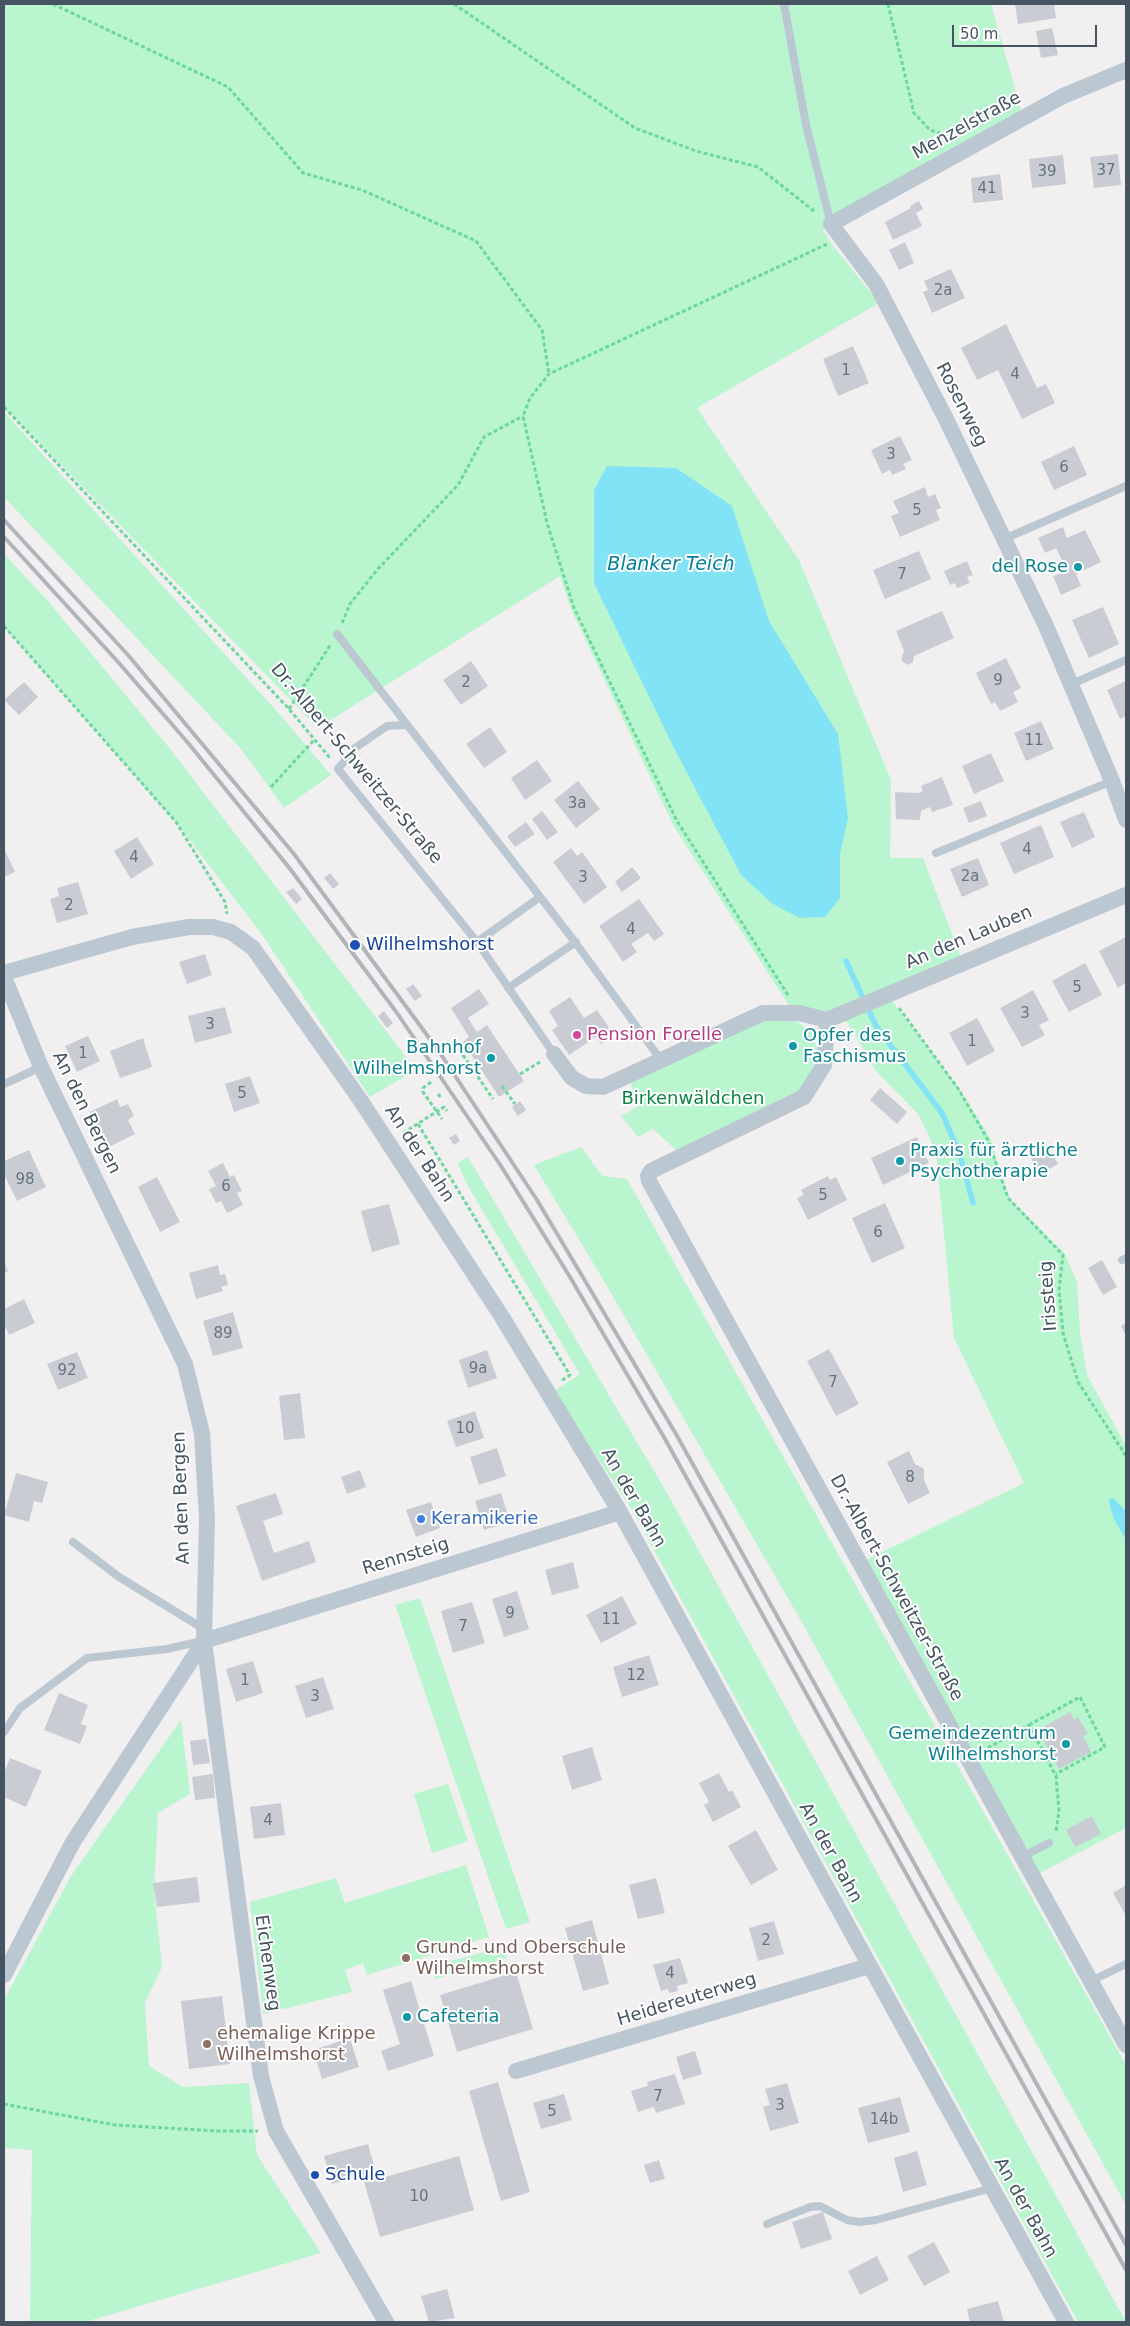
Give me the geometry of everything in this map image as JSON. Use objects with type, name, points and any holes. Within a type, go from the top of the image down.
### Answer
[{"type":"street","name":"Menzelstraße","points":[[831,224],[1062,96],[1126,70]]},
{"type":"street","name":"Rosenweg","points":[[831,224],[876,284],[1004,539],[1072,684],[1126,820]]},
{"type":"street","name":"An den Lauben","points":[[827,1020],[1126,895]]},
{"type":"street","name":"An der Bahn","points":[[4,975],[132,937],[189,927],[213,927],[232,932],[246,942],[361,1101],[502,1316],[545,1391],[620,1512],[1066,2322]]},
{"type":"street","name":"An den Bergen","points":[[4,975],[41,1067],[185,1364],[202,1433],[207,1518],[204,1635]]},
{"type":"street","points":[[661,1060],[763,1012],[799,1013],[827,1020]]},
{"type":"street","name":"Dr.-Albert-Schweitzer-Straße","points":[[827,1020],[824,1065],[804,1097],[651,1171],[648,1176],[1126,2045]]},
{"type":"street","name":"Dr.-Albert-Schweitzer-Straße","points":[[554,1054],[572,1078],[586,1086],[603,1088],[661,1060]]},
{"type":"street","name":"Rennsteig","points":[[204,1635],[620,1512]]},
{"type":"street","points":[[4,1975],[73,1842],[204,1635]]},
{"type":"street","name":"Eichenweg","points":[[204,1635],[261,2076],[276,2130],[386,2322]]},
{"type":"street","name":"Heidereuterweg","points":[[516,2071],[869,1966]]},
{"type":"lane","name":"Rosenweg","points":[[784,4],[806,126],[831,224]]},
{"type":"lane","points":[[1004,539],[1126,486]]},
{"type":"lane","points":[[338,634],[576,942],[661,1060]]},
{"type":"lane","points":[[1072,684],[1126,660]]},
{"type":"lane","points":[[338,769],[355,748],[387,726],[406,724]]},
{"type":"lane","name":"Dr.-Albert-Schweitzer-Straße","points":[[338,769],[477,942],[554,1054]]},
{"type":"lane","points":[[936,853],[1112,782]]},
{"type":"lane","points":[[477,942],[540,897]]},
{"type":"lane","points":[[508,988],[576,942]]},
{"type":"lane","points":[[4,1084],[41,1067]]},
{"type":"lane","points":[[73,1542],[119,1577],[204,1635]]},
{"type":"lane","points":[[4,1732],[20,1708],[87,1658],[167,1649],[204,1635]]},
{"type":"lane","points":[[1022,1858],[1049,1844]]},
{"type":"lane","points":[[1091,1981],[1126,1964]]},
{"type":"lane","points":[[767,2224],[810,2207],[820,2206],[846,2220],[860,2222],[876,2220],[992,2188]]},
{"type":"path","points":[[53,4],[228,87],[303,173],[362,190],[476,241],[542,330],[549,374]]},
{"type":"path","points":[[454,4],[635,128],[696,151],[758,167],[831,224]]},
{"type":"path","points":[[888,4],[914,113],[930,130],[949,136],[959,154]]},
{"type":"path","points":[[799,1013],[677,821],[574,608],[546,523],[523,416],[530,398],[549,374],[840,238]]},
{"type":"path","name":"Dr.-Albert-Schweitzer-Straße","points":[[4,407],[290,709],[338,769]]},
{"type":"path","points":[[290,709],[338,634],[350,604],[377,570],[458,485],[484,437],[523,416]]},
{"type":"path","points":[[4,626],[176,822],[225,902]]},
{"type":"path","points":[[271,787],[314,740]]},
{"type":"path","name":"Irissteig","points":[[889,993],[915,1032],[959,1090],[983,1132],[1008,1198],[1063,1255],[1059,1290],[1063,1333],[1078,1382],[1126,1456]]},
{"type":"path","points":[[520,1074],[554,1054]]},
{"type":"path","points":[[463,1055],[492,1098]]},
{"type":"path","points":[[431,1082],[423,1088],[423,1092],[442,1119]]},
{"type":"path","points":[[502,1086],[515,1104]]},
{"type":"path","points":[[438,1094],[441,1098]]},
{"type":"path","points":[[448,1111],[444,1107],[418,1124],[570,1375],[545,1391]]},
{"type":"path","points":[[968,1759],[1080,1697],[1104,1747],[1055,1774]]},
{"type":"path","points":[[1029,1725],[1055,1774],[1060,1811],[1054,1836],[1049,1844]]},
{"type":"path","points":[[4,2104],[115,2125],[217,2131],[276,2130]]},
{"type":"green space","points":[[4,4],[991,4],[1024,120],[823,230],[831,243],[879,303],[697,408],[799,560],[891,780],[890,858],[923,858],[962,960],[883,989],[960,1090],[989,1136],[1009,1198],[1065,1254],[1077,1282],[1080,1331],[1087,1375],[1126,1446],[1126,1828],[1038,1874],[864,1561],[1024,1483],[954,1338],[936,1152],[919,1115],[875,1070],[848,1023],[790,1007],[673,825],[571,609],[560,576],[318,728],[4,406]]},
{"type":"green space","points":[[4,412],[283,718],[331,775],[284,808],[241,749],[4,497]]},
{"type":"green space","points":[[4,554],[48,601],[171,750],[416,1070],[370,1097],[263,936],[176,822],[4,626]]},
{"type":"green space","name":"Birkenwäldchen","points":[[793,1018],[812,1033],[818,1052],[804,1097],[683,1156],[653,1129],[638,1137],[621,1116],[637,1107],[629,1076],[762,1019]]},
{"type":"green space","points":[[581,1147],[602,1176],[627,1179],[1126,2065],[1126,2205],[800,1619],[604,1281],[534,1165]]},
{"type":"green space","points":[[468,1157],[667,1493],[1126,2322],[1078,2322],[631,1508],[553,1392],[580,1374],[466,1183],[458,1163]]},
{"type":"green space","points":[[420,1598],[530,1922],[506,1929],[395,1605]]},
{"type":"green space","points":[[181,1720],[190,1794],[158,1813],[154,1890],[162,1967],[145,2003],[149,2066],[183,2087],[249,2083],[257,2155],[321,2253],[85,2322],[30,2322],[32,2150],[4,2148],[4,2000],[71,1876]]},
{"type":"green space","points":[[448,1784],[468,1841],[432,1853],[414,1794]]},
{"type":"green space","points":[[466,1865],[489,1937],[367,1975],[363,1963],[345,1970],[352,1992],[263,2014],[250,1902],[336,1878],[345,1903]]},
{"type":"green space","points":[[504,1947],[507,1958],[435,1979],[432,1966]]},
{"type":"water","name":"Blanker Teich","points":[[607,466],[676,468],[732,506],[769,621],[838,734],[848,818],[840,854],[840,898],[825,917],[800,918],[773,904],[741,875],[674,748],[594,583],[594,490]]},
{"type":"water","points":[[1113,1498],[1126,1511],[1126,1540],[1114,1519],[1109,1499]]},
{"type":"building","points":[[1015,4],[1054,4],[1056,18],[1018,24]]},
{"type":"building","points":[[1052,28],[1058,55],[1041,58],[1036,31]]},
{"type":"building","points":[[1118,154],[1121,185],[1094,188],[1090,157]]},
{"type":"building","points":[[1063,155],[1066,184],[1032,188],[1029,159]]},
{"type":"building","points":[[1000,174],[1003,200],[973,203],[971,178]]},
{"type":"building","points":[[919,201],[923,209],[916,213],[922,226],[893,240],[885,222],[911,208],[910,206]]},
{"type":"building","points":[[905,242],[914,263],[899,270],[889,250]]},
{"type":"building","points":[[951,269],[965,298],[932,313],[923,292],[928,290],[924,281]]},
{"type":"building","points":[[1006,324],[1037,388],[1046,384],[1055,403],[1022,419],[998,370],[977,380],[961,348]]},
{"type":"building","points":[[853,346],[869,383],[838,396],[823,359]]},
{"type":"building","points":[[900,436],[912,460],[903,464],[906,469],[892,475],[890,470],[882,474],[871,450]]},
{"type":"building","points":[[1074,446],[1087,475],[1054,490],[1041,462]]},
{"type":"building","points":[[925,487],[928,497],[935,494],[941,508],[936,510],[940,520],[900,537],[891,516],[899,513],[893,501]]},
{"type":"building","name":"del Rose","points":[[1063,527],[1067,538],[1085,530],[1101,562],[1076,574],[1081,586],[1061,595],[1053,576],[1067,571],[1056,548],[1045,553],[1038,538]]},
{"type":"building","points":[[919,551],[931,579],[885,599],[873,570]]},
{"type":"building","points":[[967,561],[973,575],[967,577],[970,583],[957,588],[955,583],[950,585],[944,571]]},
{"type":"building","points":[[1103,607],[1119,644],[1089,658],[1072,620]]},
{"type":"building","points":[[942,611],[954,638],[914,656],[913,662],[907,665],[901,660],[904,651],[896,631]]},
{"type":"building","points":[[1006,658],[1021,688],[1013,692],[1018,702],[1000,711],[995,702],[991,704],[976,673]]},
{"type":"building","points":[[471,661],[488,686],[461,705],[443,680]]},
{"type":"building","points":[[1126,681],[1126,716],[1120,719],[1107,690]]},
{"type":"building","points":[[24,682],[38,697],[19,715],[4,700]]},
{"type":"building","points":[[1041,721],[1054,749],[1026,761],[1014,733]]},
{"type":"building","points":[[490,727],[507,752],[484,768],[466,744]]},
{"type":"building","points":[[991,753],[1004,781],[974,794],[962,766]]},
{"type":"building","points":[[537,760],[552,781],[525,800],[511,778]]},
{"type":"building","points":[[942,777],[953,805],[932,812],[930,807],[921,811],[920,820],[896,819],[895,792],[918,793],[923,791],[921,786]]},
{"type":"building","points":[[578,781],[600,809],[576,828],[554,800]]},
{"type":"building","points":[[981,801],[987,816],[969,823],[963,808]]},
{"type":"building","points":[[542,811],[558,832],[547,840],[532,819]]},
{"type":"building","points":[[1084,812],[1095,837],[1072,848],[1060,822]]},
{"type":"building","points":[[526,822],[535,834],[515,847],[507,836]]},
{"type":"building","points":[[1041,825],[1054,857],[1014,874],[1000,843]]},
{"type":"building","points":[[137,837],[154,864],[131,879],[114,851]]},
{"type":"building","points":[[4,848],[15,872],[4,877]]},
{"type":"building","points":[[571,848],[577,856],[582,852],[607,887],[584,904],[553,862]]},
{"type":"building","points":[[978,858],[989,885],[962,897],[950,869]]},
{"type":"building","points":[[632,867],[641,878],[622,892],[615,882]]},
{"type":"building","points":[[330,873],[339,884],[333,889],[324,878]]},
{"type":"building","points":[[78,882],[88,914],[57,923],[50,899],[59,896],[57,888]]},
{"type":"building","points":[[293,888],[302,899],[296,904],[286,892]]},
{"type":"building","points":[[639,899],[664,934],[654,941],[648,933],[631,944],[637,952],[623,962],[599,926]]},
{"type":"building","points":[[1126,937],[1126,983],[1118,988],[1099,951]]},
{"type":"building","points":[[205,954],[212,975],[187,984],[179,962]]},
{"type":"building","points":[[1085,963],[1102,995],[1069,1012],[1052,981]]},
{"type":"building","points":[[413,984],[422,996],[415,1001],[406,989]]},
{"type":"building","name":"Bahnhof Wilhelmshorst","points":[[479,989],[489,1004],[468,1018],[477,1032],[487,1025],[524,1081],[499,1097],[463,1042],[469,1037],[451,1008]]},
{"type":"building","points":[[1033,990],[1049,1020],[1039,1025],[1045,1035],[1022,1047],[1000,1008]]},
{"type":"building","points":[[570,997],[584,1018],[597,1010],[614,1035],[601,1044],[596,1037],[569,1055],[552,1030],[558,1026],[549,1011]]},
{"type":"building","points":[[225,1007],[232,1033],[195,1043],[188,1016]]},
{"type":"building","points":[[384,1011],[393,1023],[387,1028],[378,1016]]},
{"type":"building","points":[[977,1018],[995,1051],[967,1066],[949,1033]]},
{"type":"building","points":[[88,1036],[100,1061],[77,1072],[65,1046]]},
{"type":"building","points":[[143,1038],[152,1067],[120,1078],[110,1051]]},
{"type":"building","points":[[250,1076],[260,1103],[234,1112],[225,1084]]},
{"type":"building","points":[[880,1088],[907,1112],[897,1124],[870,1100]]},
{"type":"building","points":[[117,1099],[120,1107],[128,1104],[134,1116],[128,1120],[135,1134],[107,1148],[90,1112]]},
{"type":"building","points":[[520,1101],[526,1110],[518,1116],[512,1107]]},
{"type":"building","points":[[456,1134],[460,1141],[454,1145],[449,1138]]},
{"type":"building","name":"Praxis für ärztliche Psychotherapie","points":[[917,1137],[929,1163],[883,1185],[871,1158]]},
{"type":"building","points":[[1047,1145],[1058,1164],[1040,1174],[1029,1155]]},
{"type":"building","points":[[29,1150],[46,1187],[17,1201],[4,1174],[4,1161]]},
{"type":"building","points":[[223,1163],[230,1177],[234,1175],[242,1191],[237,1193],[243,1205],[227,1213],[221,1201],[216,1203],[209,1189],[216,1186],[208,1171]]},
{"type":"building","points":[[828,1176],[830,1180],[836,1177],[847,1200],[808,1220],[797,1198],[804,1195],[801,1190]]},
{"type":"building","points":[[157,1177],[180,1222],[160,1232],[138,1187]]},
{"type":"building","points":[[885,1203],[905,1248],[872,1263],[852,1218]]},
{"type":"building","points":[[389,1204],[400,1244],[372,1252],[361,1211]]},
{"type":"building","points":[[1102,1260],[1117,1287],[1103,1295],[1088,1268]]},
{"type":"building","points":[[4,1262],[8,1271],[4,1273]]},
{"type":"building","points":[[218,1265],[220,1275],[225,1274],[228,1285],[221,1287],[223,1291],[196,1299],[189,1273]]},
{"type":"building","points":[[24,1299],[35,1323],[9,1335],[4,1324],[4,1309]]},
{"type":"building","points":[[233,1312],[243,1348],[213,1356],[203,1321]]},
{"type":"building","points":[[1126,1323],[1126,1336],[1121,1326]]},
{"type":"building","points":[[829,1349],[859,1404],[836,1416],[807,1361]]},
{"type":"building","points":[[487,1350],[497,1378],[468,1388],[459,1360]]},
{"type":"building","points":[[77,1352],[88,1378],[58,1390],[47,1364]]},
{"type":"building","points":[[300,1393],[305,1438],[284,1440],[279,1396]]},
{"type":"building","points":[[475,1411],[484,1438],[456,1447],[447,1421]]},
{"type":"building","points":[[497,1448],[506,1476],[479,1485],[470,1457]]},
{"type":"building","points":[[909,1451],[915,1464],[924,1469],[924,1480],[930,1493],[908,1504],[887,1462]]},
{"type":"building","points":[[360,1470],[366,1487],[347,1494],[341,1477]]},
{"type":"building","points":[[16,1473],[48,1482],[42,1503],[34,1501],[29,1522],[4,1515]]},
{"type":"building","points":[[276,1493],[283,1514],[263,1521],[274,1553],[309,1541],[316,1562],[262,1581],[236,1506]]},
{"type":"building","points":[[501,1493],[510,1522],[484,1530],[475,1501]]},
{"type":"building","points":[[431,1502],[440,1528],[416,1537],[406,1510]]},
{"type":"building","points":[[573,1562],[579,1588],[552,1595],[545,1570]]},
{"type":"building","points":[[517,1591],[529,1629],[504,1637],[492,1599]]},
{"type":"building","points":[[622,1596],[637,1624],[601,1643],[586,1615]]},
{"type":"building","points":[[472,1602],[485,1643],[453,1653],[441,1611]]},
{"type":"building","points":[[649,1655],[659,1685],[622,1697],[613,1667]]},
{"type":"building","points":[[253,1661],[263,1693],[236,1702],[226,1669]]},
{"type":"building","points":[[323,1677],[334,1709],[306,1718],[295,1686]]},
{"type":"building","points":[[59,1693],[88,1705],[81,1724],[87,1726],[80,1744],[44,1730]]},
{"type":"building","name":"Gemeindezentrum Wilhelmshorst","points":[[1070,1712],[1074,1720],[1078,1717],[1088,1734],[1083,1736],[1091,1752],[1059,1769],[1038,1730]]},
{"type":"building","points":[[206,1739],[210,1763],[193,1765],[190,1741]]},
{"type":"building","points":[[592,1747],[602,1780],[572,1790],[562,1756]]},
{"type":"building","points":[[10,1758],[42,1771],[26,1807],[4,1797],[4,1773]]},
{"type":"building","points":[[719,1773],[729,1792],[732,1790],[741,1807],[713,1822],[704,1805],[709,1802],[699,1783]]},
{"type":"building","points":[[213,1774],[215,1798],[195,1800],[192,1777]]},
{"type":"building","points":[[281,1803],[285,1835],[254,1839],[250,1807]]},
{"type":"building","points":[[1092,1816],[1101,1834],[1075,1847],[1066,1830]]},
{"type":"building","points":[[756,1830],[778,1870],[751,1885],[728,1846]]},
{"type":"building","points":[[197,1877],[200,1902],[157,1907],[153,1883]]},
{"type":"building","points":[[656,1878],[665,1913],[638,1919],[629,1885]]},
{"type":"building","points":[[1126,1885],[1126,1916],[1113,1893]]},
{"type":"building","points":[[592,1920],[609,1984],[583,1991],[565,1928]]},
{"type":"building","points":[[774,1921],[784,1954],[758,1961],[749,1928]]},
{"type":"building","points":[[680,1958],[688,1983],[677,1986],[678,1991],[669,1993],[668,1989],[661,1991],[653,1965]]},
{"type":"building","points":[[516,1972],[533,2029],[457,2052],[440,1995]]},
{"type":"building","name":"Cafeteria","points":[[411,1981],[434,2056],[388,2071],[381,2051],[400,2044],[383,1990]]},
{"type":"building","name":"ehemalige Krippe Wilhelmshorst","points":[[222,1996],[230,2064],[189,2069],[181,2001]]},
{"type":"building","points":[[350,2038],[359,2067],[322,2079],[313,2050]]},
{"type":"building","points":[[695,2051],[702,2074],[683,2080],[676,2057]]},
{"type":"building","points":[[675,2074],[685,2104],[656,2113],[654,2107],[638,2112],[631,2091],[648,2086],[647,2082]]},
{"type":"building","points":[[498,2082],[530,2192],[501,2201],[469,2091]]},
{"type":"building","points":[[787,2083],[799,2123],[770,2131],[763,2107],[770,2105],[765,2089]]},
{"type":"building","points":[[564,2094],[572,2120],[541,2129],[533,2103]]},
{"type":"building","points":[[900,2097],[910,2132],[868,2143],[858,2108]]},
{"type":"building","points":[[368,2144],[378,2179],[459,2156],[474,2210],[380,2237],[362,2175],[332,2184],[324,2156]]},
{"type":"building","points":[[917,2151],[927,2185],[903,2192],[894,2158]]},
{"type":"building","points":[[659,2160],[665,2179],[650,2183],[644,2165]]},
{"type":"building","points":[[823,2212],[832,2239],[801,2249],[792,2222]]},
{"type":"building","points":[[934,2242],[950,2272],[924,2286],[907,2256]]},
{"type":"building","points":[[877,2256],[889,2280],[860,2295],[848,2271]]},
{"type":"building","points":[[447,2289],[455,2318],[429,2322],[421,2296]]},
{"type":"building","points":[[998,2301],[1004,2322],[970,2322],[967,2309]]},
{"type":"waterway","points":[[846,961],[876,1026],[942,1113],[959,1152],[973,1203]]},
{"type":"railway","points":[[4,520],[128,655],[294,854],[438,1050],[537,1200],[676,1434],[1126,2245]]},
{"type":"railway","points":[[4,537],[119,663],[189,744],[291,870],[397,1013],[501,1166],[570,1277],[665,1439],[1126,2270]]},
{"type":"place","name":"del Rose","points":[[1078,567]]},
{"type":"place","name":"Wilhelmshorst","points":[[355,945]]},
{"type":"place","name":"Pension Forelle","points":[[577,1035]]},
{"type":"place","name":"Opfer des Faschismus","points":[[793,1046]]},
{"type":"place","name":"Bahnhof Wilhelmshorst","points":[[491,1058]]},
{"type":"place","name":"Praxis für ärztliche Psychotherapie","points":[[900,1161]]},
{"type":"place","name":"Keramikerie","points":[[421,1519]]},
{"type":"place","name":"Gemeindezentrum Wilhelmshorst","points":[[1066,1744]]},
{"type":"place","name":"Grund- und Oberschule Wilhelmshorst","points":[[406,1958]]},
{"type":"place","name":"Cafeteria","points":[[407,2017]]},
{"type":"place","name":"ehemalige Krippe Wilhelmshorst","points":[[207,2044]]},
{"type":"place","name":"Schule","points":[[315,2175]]}]
